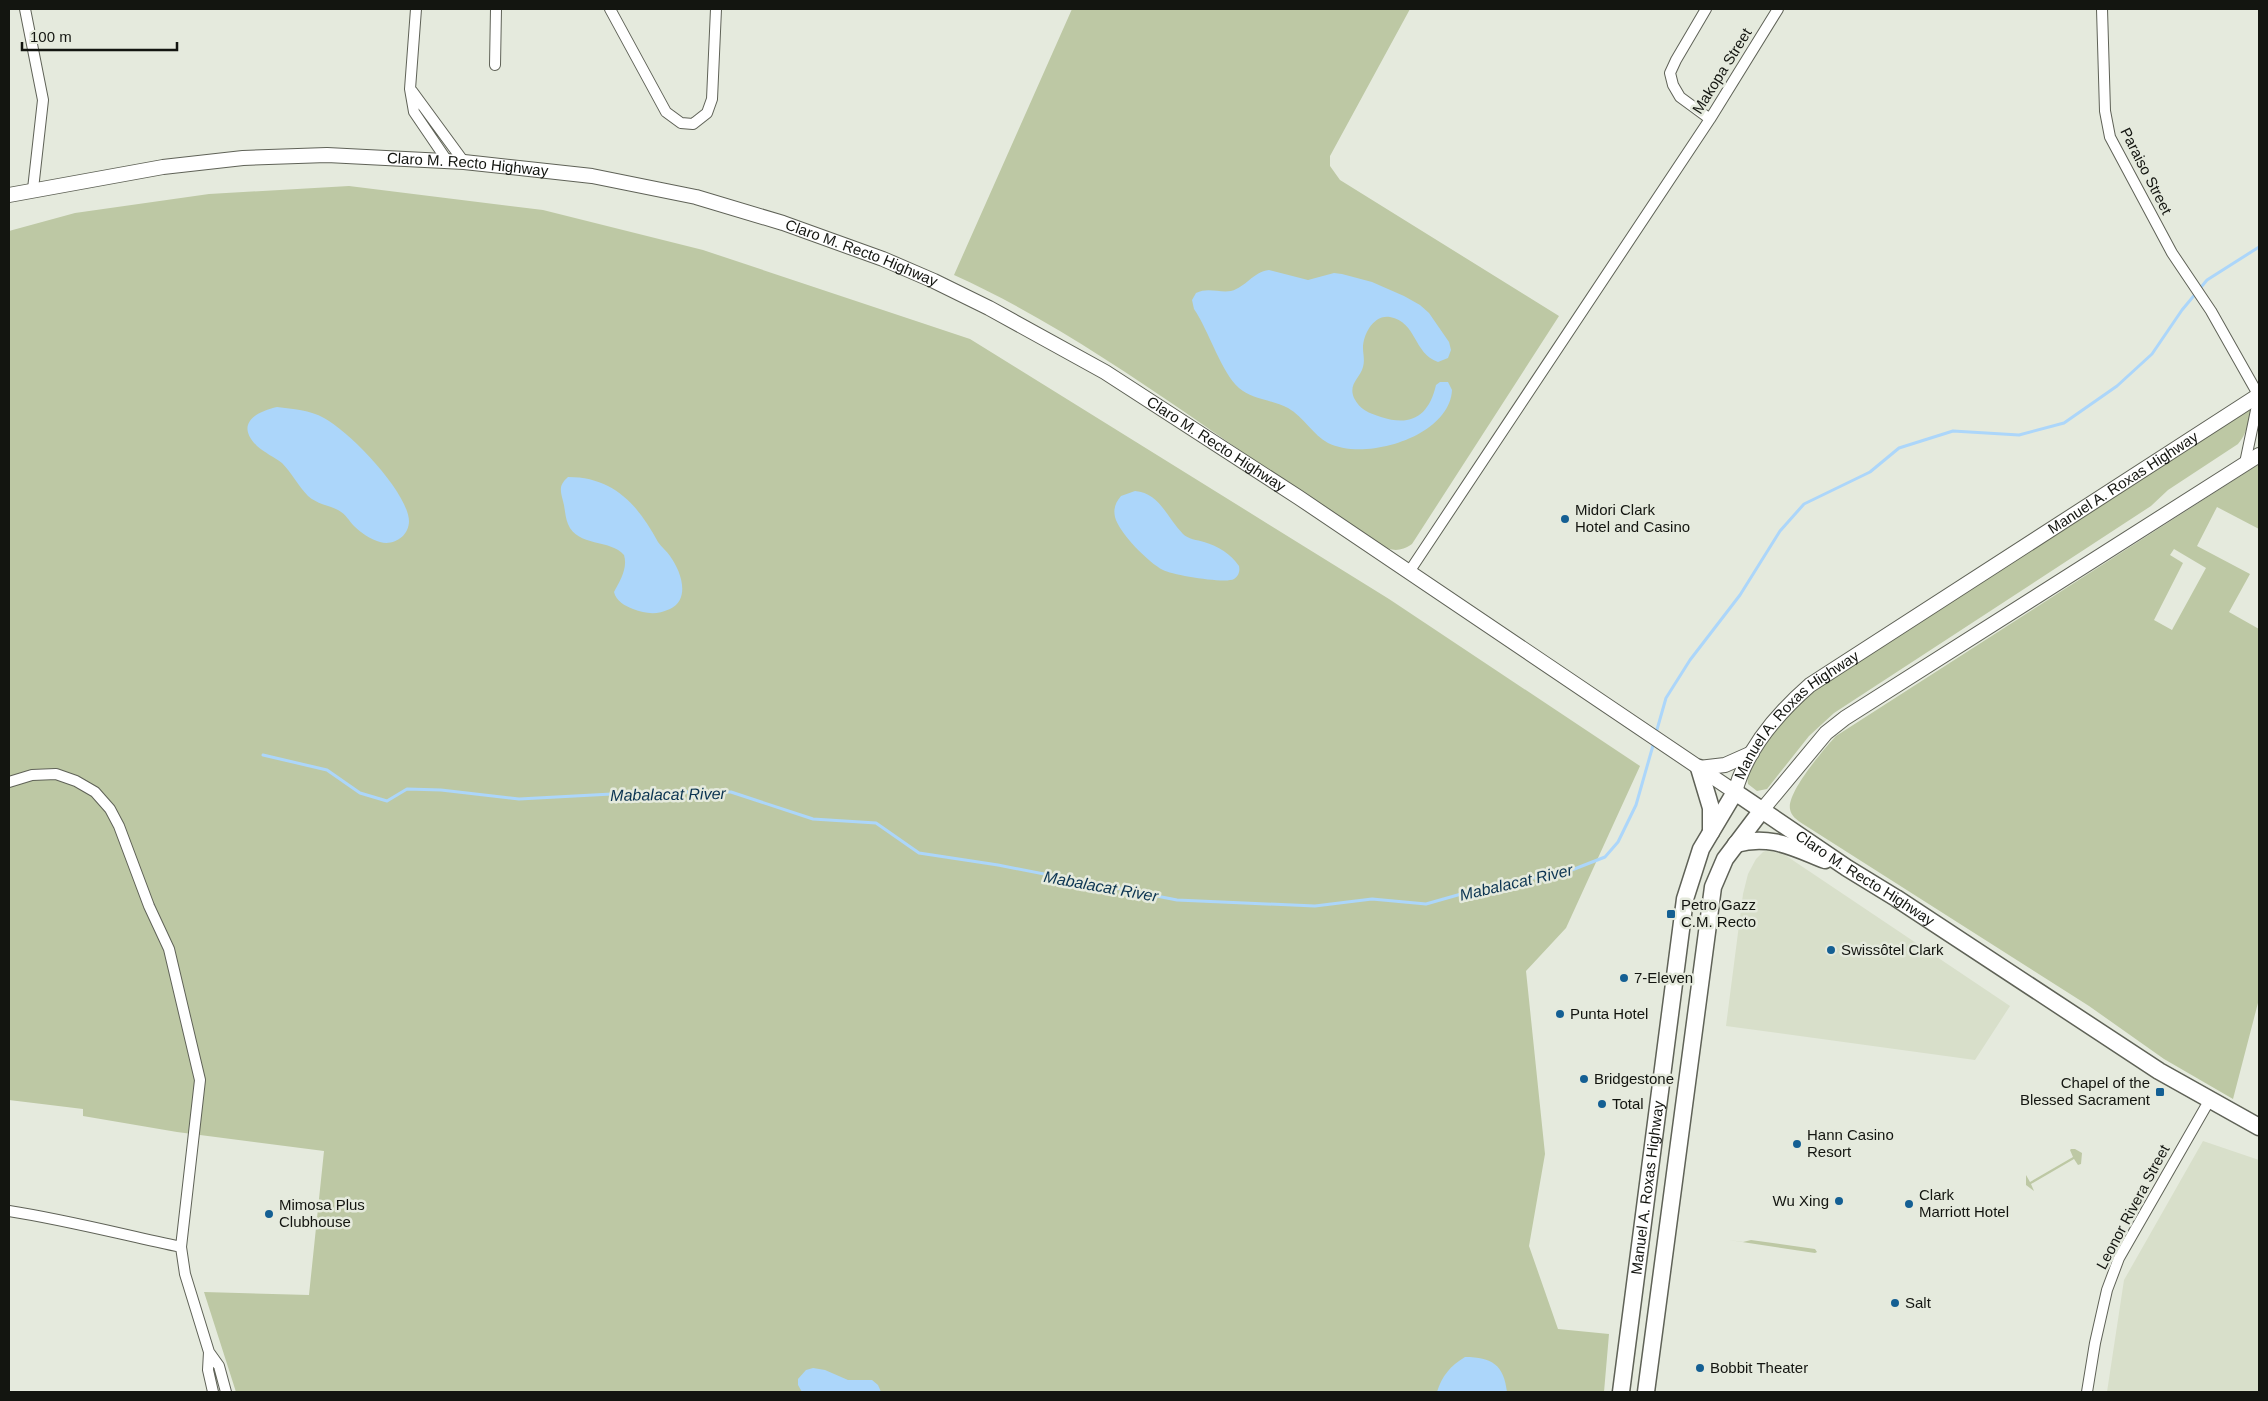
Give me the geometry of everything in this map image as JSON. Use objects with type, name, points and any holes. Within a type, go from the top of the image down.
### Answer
[{"type":"main road","name":"Claro M. Recto Highway","points":[[9,195],[33,189],[163,167],[266,156],[327,155],[464,162],[592,176],[696,197],[783,223],[926,277],[989,308],[1105,372],[1409,572],[1847,868],[1896,898],[2159,1071],[2209,1101],[2259,1127]]},
{"type":"main road","name":"Manuel A. Roxas Highway","points":[[1621,1392],[1685,899],[1701,850],[1735,792],[1740,774],[1766,731],[1789,703],[1810,685],[2259,395]]},
{"type":"main road","name":"Manuel A. Roxas Highway","points":[[1646,1392],[1712,895],[1724,859],[1826,733],[1846,718],[2259,455]]},
{"type":"main road","points":[[1711,832],[1710,808],[1699,768],[1725,765],[1753,753]]},
{"type":"main road","points":[[1736,844],[1751,839],[1775,842],[1847,868]]},
{"type":"street","points":[[25,9],[43,100],[33,189]]},
{"type":"street","points":[[416,9],[410,89],[414,112],[448,162]]},
{"type":"street","points":[[495,65],[496,9]]},
{"type":"street","points":[[610,9],[666,112],[681,123],[693,124],[707,113],[712,99],[716,9]]},
{"type":"street","points":[[1706,9],[1670,73],[1673,85],[1680,97],[1710,119]]},
{"type":"street","name":"Makopa Street","points":[[1409,572],[1710,119],[1778,9]]},
{"type":"street","name":"Paraiso Street","points":[[2102,9],[2105,111],[2108,131],[2116,150],[2172,253],[2211,311],[2259,395]]},
{"type":"street","points":[[410,89],[464,162]]},
{"type":"street","points":[[2245,463],[2259,395]]},
{"type":"street","points":[[9,782],[32,775],[56,774],[76,781],[95,792],[110,809],[119,826],[149,906],[169,949],[200,1080],[181,1246],[185,1274],[210,1352],[219,1366],[226,1392]]},
{"type":"street","name":"Leonor Rivera Street","points":[[2087,1392],[2095,1343],[2107,1290],[2119,1258],[2209,1101]]},
{"type":"street","points":[[9,1211],[47,1217],[108,1232],[181,1246]]},
{"type":"street","points":[[210,1352],[208,1370],[213,1392]]},
{"type":"shaded area","name":"Swissôtel Clark","points":[[1768,850],[1785,855],[2010,1006],[1975,1060],[1726,1026],[1743,894],[1748,874],[1756,859]]},
{"type":"shaded area","points":[[2203,1141],[2259,1160],[2259,1392],[2107,1392],[2124,1280]]},
{"type":"green space","points":[[1072,9],[1410,9],[1330,156],[1330,166],[1340,180],[1559,316],[1412,544],[1396,550],[1380,546],[1103,358],[1045,322],[954,275]]},
{"type":"green space","points":[[349,186],[543,210],[703,250],[970,339],[1389,599],[1640,766],[1566,928],[1526,971],[1545,1154],[1529,1246],[1558,1329],[1609,1334],[1604,1392],[236,1392],[204,1292],[309,1295],[324,1151],[177,1132],[83,1116],[83,1109],[9,1100],[9,231],[75,213],[209,194]]},
{"type":"green space","points":[[2251,407],[2246,432],[2238,444],[2168,490],[2151,506],[1834,713],[1809,736],[1767,789],[1757,791],[1748,784],[1747,776],[1773,732],[1806,695]]},
{"type":"green space","points":[[2259,464],[2259,529],[2217,507],[2197,546],[2250,574],[2229,612],[2259,629],[2259,999],[2233,1099],[2164,1059],[2089,1006],[1795,818],[1790,809],[1794,792],[1807,771],[1836,736]],"holes":[[[2174,549],[2206,568],[2172,630],[2154,620],[2183,563],[2170,555]]]},
{"type":"green space","points":[[2071,1149],[2082,1153],[2081,1164],[2078,1165],[2074,1159],[2031,1184],[2034,1191],[2026,1185],[2026,1175],[2030,1182],[2073,1157]]},
{"type":"green space","points":[[1729,1240],[1743,1242],[1751,1240],[1815,1249],[1817,1252],[1815,1253]]},
{"type":"water","points":[[1269,270],[1308,280],[1334,273],[1372,282],[1404,296],[1420,305],[1429,313],[1449,342],[1451,350],[1448,358],[1438,362],[1430,358],[1405,325],[1399,320],[1384,317],[1374,322],[1367,331],[1363,348],[1364,364],[1352,389],[1356,402],[1365,410],[1381,417],[1401,421],[1417,416],[1429,404],[1436,385],[1440,382],[1448,382],[1452,390],[1448,406],[1437,420],[1422,432],[1404,441],[1383,447],[1344,448],[1323,440],[1299,416],[1288,408],[1250,395],[1239,388],[1226,372],[1194,309],[1192,300],[1196,293],[1200,291],[1231,291],[1263,271]]},
{"type":"water","points":[[277,407],[301,410],[319,415],[348,436],[376,464],[389,479],[406,509],[409,521],[408,526],[400,539],[385,543],[366,536],[341,512],[308,496],[282,463],[257,446],[248,431],[250,420],[262,412]]},
{"type":"water","points":[[568,477],[584,478],[611,488],[633,505],[642,516],[659,544],[669,554],[678,569],[682,592],[680,599],[670,609],[661,612],[642,612],[619,601],[614,592],[624,570],[624,555],[611,547],[586,540],[572,531],[567,521],[561,491],[563,483]]},
{"type":"water","points":[[1135,491],[1151,496],[1157,501],[1185,536],[1214,546],[1228,554],[1239,566],[1237,576],[1229,580],[1210,580],[1168,572],[1150,561],[1128,539],[1114,514],[1119,498]]},
{"type":"water","points":[[1465,1357],[1483,1359],[1495,1364],[1503,1375],[1507,1392],[1437,1392],[1447,1372]]},
{"type":"water","points":[[813,1368],[825,1370],[848,1380],[872,1380],[878,1385],[881,1392],[802,1392],[798,1385],[798,1379],[806,1370]]},
{"type":"waterway","name":"Mabalacat River","points":[[1656,733],[1666,698],[1690,660],[1740,595],[1780,531],[1804,504],[1870,472],[1899,448],[1953,431],[2019,435],[2064,423],[2117,386],[2152,354],[2182,310],[2207,280],[2259,247]]},
{"type":"waterway","name":"Mabalacat River","points":[[263,755],[327,770],[360,793],[387,801],[407,789],[441,790],[519,799],[649,792],[731,792],[813,819],[876,823],[919,853],[998,865],[1177,900],[1315,906],[1372,899],[1426,904],[1507,881],[1559,875],[1605,857],[1618,842],[1636,805],[1654,742]]},
{"type":"place","name":"Midori Clark Hotel and Casino","points":[[1565,519]]},
{"type":"place","name":"Petro Gazz C.M. Recto","points":[[1671,914]]},
{"type":"place","name":"Swissôtel Clark","points":[[1831,950]]},
{"type":"place","name":"7-Eleven","points":[[1624,978]]},
{"type":"place","name":"Punta Hotel","points":[[1560,1014]]},
{"type":"place","name":"Bridgestone","points":[[1584,1079]]},
{"type":"place","name":"Chapel of the Blessed Sacrament","points":[[2160,1092]]},
{"type":"place","name":"Total","points":[[1602,1104]]},
{"type":"place","name":"Hann Casino Resort","points":[[1797,1144]]},
{"type":"place","name":"Wu Xing","points":[[1839,1201]]},
{"type":"place","name":"Clark Marriott Hotel","points":[[1909,1204]]},
{"type":"place","name":"Mimosa Plus Clubhouse","points":[[269,1214]]},
{"type":"place","name":"Salt","points":[[1895,1303]]},
{"type":"place","name":"Bobbit Theater","points":[[1700,1368]]}]
